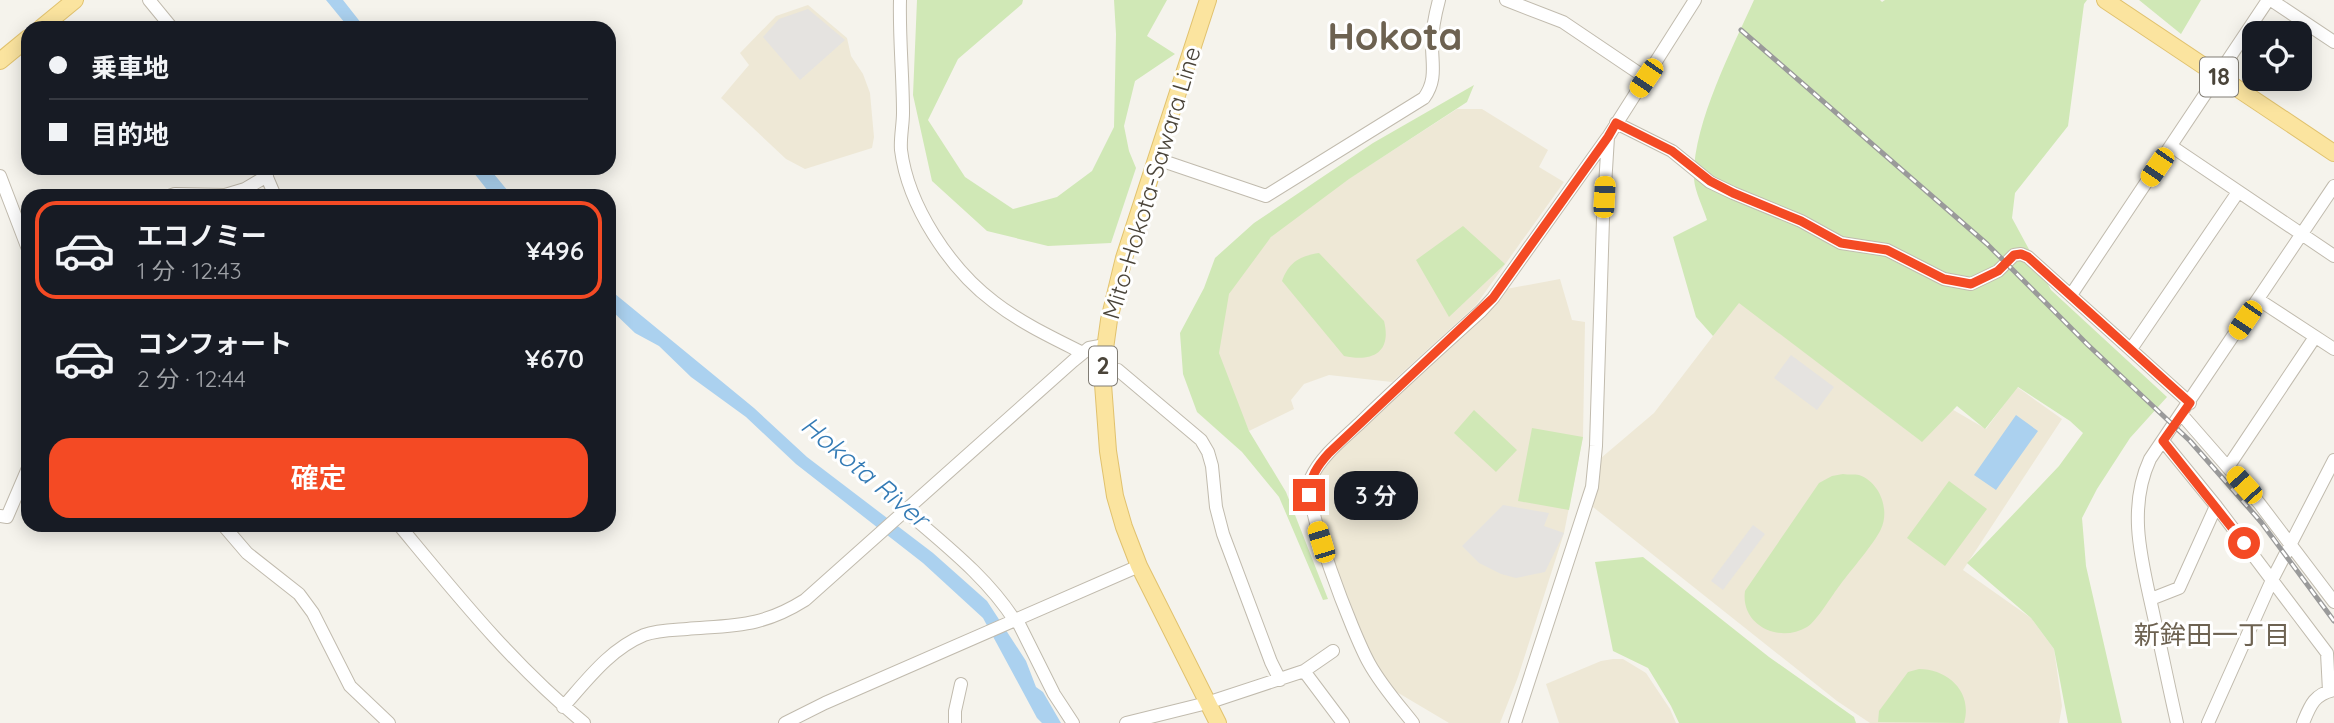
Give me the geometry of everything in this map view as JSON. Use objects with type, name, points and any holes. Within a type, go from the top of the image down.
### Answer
[{"type":"main road","points":[[50,21],[75,0]]},
{"type":"main road","name":"Mito-Hokota-Sawara Line","points":[[1208,0],[1124,258],[1109,320],[1103,367],[1106,431],[1119,513],[1139,566],[1218,723]]},
{"type":"main road","name":"18","points":[[2105,0],[2334,153]]},
{"type":"main road","points":[[0,61],[21,44]]},
{"type":"street","points":[[149,0],[166,21]]},
{"type":"street","points":[[900,0],[903,113],[901,147],[919,207],[932,232],[956,266],[993,302],[1041,332],[1083,353]]},
{"type":"street","points":[[1157,159],[1266,196],[1424,98],[1432,87],[1435,69],[1433,25],[1439,0]]},
{"type":"street","points":[[1506,0],[1563,22],[1646,78]]},
{"type":"street","points":[[1413,723],[1378,679],[1361,649],[1321,542],[1311,505],[1310,483],[1318,466],[1329,453],[1493,298],[1608,137],[1695,0]]},
{"type":"street","points":[[2071,295],[2269,0],[2334,42]]},
{"type":"street","points":[[1616,123],[1672,151],[1710,181],[1733,193],[1801,221],[1841,243],[1887,250],[1944,279],[1971,284],[1998,271],[2014,255],[2028,257],[2190,403]]},
{"type":"street","points":[[1515,723],[1592,486],[1598,393],[1602,219],[1608,137]]},
{"type":"street","points":[[2171,146],[2334,256]]},
{"type":"street","points":[[245,189],[261,175]]},
{"type":"street","points":[[0,176],[21,231]]},
{"type":"street","points":[[2176,723],[2139,544],[2137,508],[2145,471],[2334,186]]},
{"type":"street","points":[[2131,349],[2238,192]]},
{"type":"street","points":[[2259,300],[2334,349]]},
{"type":"street","points":[[2228,467],[2315,337]]},
{"type":"street","points":[[563,706],[611,655],[645,635],[662,631],[750,624],[785,613],[806,600],[1083,353],[1095,346],[1105,345]]},
{"type":"street","points":[[1103,367],[1118,370],[1201,440],[1212,466],[1216,507],[1223,534],[1280,680]]},
{"type":"street","points":[[2182,415],[2259,503],[2334,602]]},
{"type":"street","points":[[2163,441],[2216,506],[2327,653],[2332,691],[2315,698],[2303,723]]},
{"type":"street","points":[[2208,723],[2272,580],[2334,460]]},
{"type":"street","points":[[0,516],[7,517],[21,484]]},
{"type":"street","points":[[2151,599],[2179,588],[2216,506]]},
{"type":"street","points":[[905,512],[979,575],[1000,597],[1073,723]]},
{"type":"street","points":[[229,532],[247,553],[299,594],[313,613],[350,686],[389,723]]},
{"type":"street","points":[[405,532],[492,637],[526,673],[584,723]]},
{"type":"street","points":[[785,723],[1139,566]]},
{"type":"street","points":[[1126,723],[1207,703],[1280,680],[1304,671],[1334,651]]},
{"type":"street","points":[[1304,671],[1343,723]]},
{"type":"street","points":[[955,723],[954,710],[961,684]]},
{"type":"shaded area","points":[[808,5],[847,38],[851,56],[863,74],[870,93],[874,137],[872,148],[805,169],[786,159],[721,98],[749,65],[740,53],[776,16]]},
{"type":"shaded area","points":[[808,9],[845,40],[800,80],[763,37],[779,19]]},
{"type":"shaded area","points":[[1457,109],[1482,109],[1548,150],[1539,167],[1564,182],[1476,305],[1392,382],[1329,375],[1304,384],[1291,400],[1294,409],[1249,431],[1221,369],[1215,335],[1224,303],[1242,270],[1288,218]]},
{"type":"shaded area","points":[[1560,279],[1572,320],[1585,322],[1583,437],[1564,533],[1518,677],[1500,723],[1449,723],[1390,688],[1369,655],[1324,536],[1316,502],[1316,480],[1322,469],[1389,401],[1506,289]]},
{"type":"shaded area","points":[[1739,302],[1921,441],[1950,408],[1986,429],[2017,387],[2062,419],[1963,570],[2031,618],[2054,649],[2062,706],[2059,723],[1870,723],[1837,701],[1593,507],[1601,458],[1654,413]]},
{"type":"shaded area","points":[[1791,355],[1834,387],[1817,410],[1774,378]]},
{"type":"shaded area","points":[[1503,505],[1549,513],[1544,526],[1564,533],[1545,572],[1516,578],[1501,574],[1479,563],[1462,546]]},
{"type":"shaded area","points":[[1753,525],[1765,534],[1723,590],[1711,581]]},
{"type":"shaded area","points":[[1623,659],[1646,673],[1676,723],[1559,723],[1546,684],[1601,661]]},
{"type":"green space","points":[[917,0],[1023,0],[1022,4],[958,59],[928,120],[965,177],[1013,209],[1057,197],[1092,171],[1114,127],[1114,0],[1167,0],[1147,36],[1175,54],[1135,81],[1124,126],[1136,168],[1111,243],[1048,246],[987,231],[932,181],[913,95]]},
{"type":"green space","points":[[1754,0],[2087,0],[2084,4],[2068,126],[2015,193],[2012,218],[2051,290],[2167,397],[2130,438],[2082,518],[2086,566],[2122,723],[2068,723],[2054,649],[2031,618],[1967,563],[2059,466],[2083,433],[2070,421],[2018,387],[1985,429],[1957,406],[1922,442],[1739,303],[1713,336],[1696,317],[1673,237],[1707,220],[1694,179],[1699,136],[1715,88]]},
{"type":"green space","points":[[2139,0],[2201,0],[2181,34]]},
{"type":"green space","points":[[1474,85],[1467,102],[1349,179],[1271,237],[1229,294],[1219,353],[1249,431],[1286,492],[1328,599],[1323,600],[1279,497],[1242,452],[1197,412],[1183,374],[1180,333],[1204,288],[1215,258],[1254,223],[1373,143]]},
{"type":"green space","points":[[1463,226],[1505,264],[1449,317],[1416,260]]},
{"type":"green space","points":[[1319,253],[1384,321],[1385,341],[1378,353],[1363,358],[1344,356],[1282,281],[1296,261]]},
{"type":"green space","points":[[1474,410],[1517,450],[1496,472],[1454,433]]},
{"type":"green space","points":[[1532,428],[1583,437],[1569,510],[1518,501]]},
{"type":"green space","points":[[1843,474],[1859,475],[1878,490],[1884,505],[1884,522],[1881,529],[1811,624],[1796,632],[1785,633],[1764,628],[1755,622],[1749,613],[1745,603],[1745,591],[1819,483]]},
{"type":"green space","points":[[1949,481],[1987,509],[1945,566],[1907,538]]},
{"type":"green space","points":[[1643,557],[1769,657],[1854,717],[1856,723],[1679,723],[1648,668],[1613,651],[1595,562]]},
{"type":"green space","points":[[1919,669],[1940,673],[1956,684],[1965,701],[1964,723],[1878,722],[1879,711],[1908,672]]},
{"type":"water","points":[[326,0],[343,0],[360,21],[343,21]]},
{"type":"water","points":[[476,175],[495,175],[506,189],[486,189]]},
{"type":"water","points":[[616,295],[754,408],[807,457],[933,553],[987,601],[1026,661],[1036,687],[1043,692],[1061,723],[1042,723],[1037,718],[983,618],[923,563],[796,464],[746,417],[691,377],[659,346],[635,333],[616,315]]},
{"type":"water","points":[[2016,415],[2038,431],[1996,490],[1974,475]]},
{"type":"railway","points":[[1741,30],[1987,244],[2088,345],[2190,441],[2261,522],[2334,621]]},
{"type":"district","name":"Hokota","points":[[1395,37]]},
{"type":"district","name":"新鉾田一丁目","points":[[2212,635]]},
{"type":"route","points":[[1309,495],[1313,475],[1329,453],[1493,298],[1616,123],[1672,151],[1710,181],[1733,193],[1801,221],[1841,243],[1887,250],[1944,279],[1971,284],[1998,271],[2014,255],[2028,257],[2190,403],[2163,441],[2244,543]]},
{"type":"water label","name":"Hokota River","points":[[865,472]]}]
